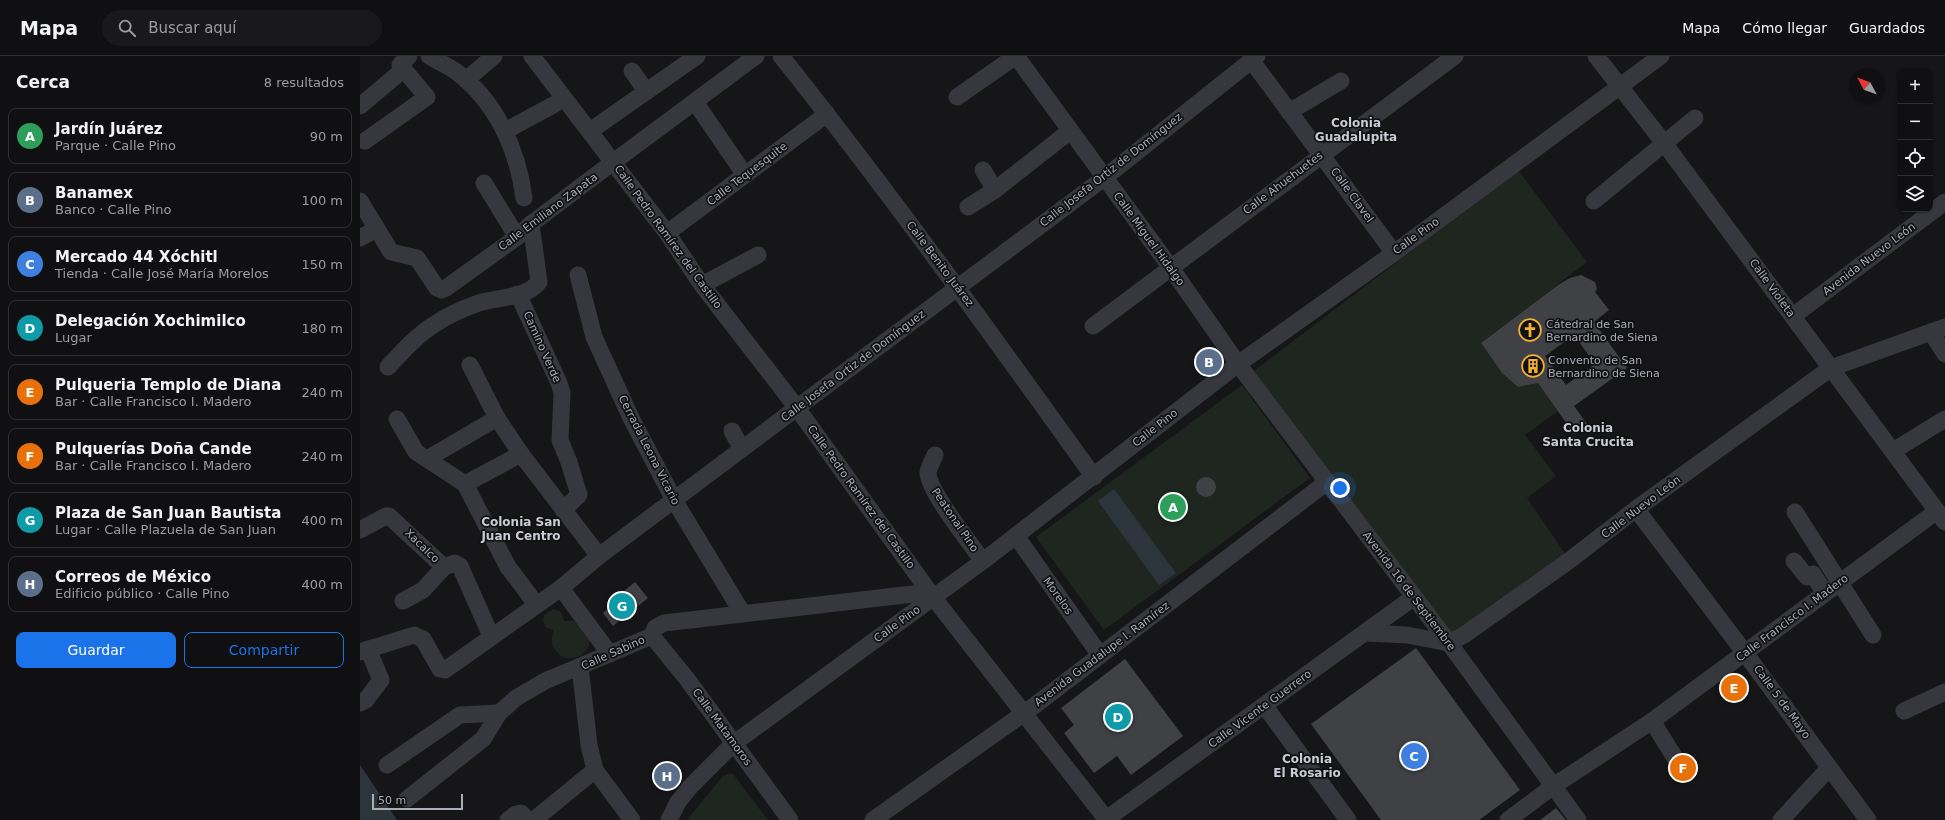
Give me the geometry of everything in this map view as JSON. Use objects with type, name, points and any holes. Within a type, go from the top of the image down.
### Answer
[{"type":"street","points":[[429,56],[458,73],[488,105],[505,131],[521,172],[524,198]]},
{"type":"street","points":[[466,80],[494,56]]},
{"type":"street","name":"Calle Pedro Ramírez del Castillo","points":[[532,56],[590,130],[612,163],[667,233],[702,285],[797,408],[931,595],[1024,712],[1106,820]]},
{"type":"street","points":[[590,130],[697,56]]},
{"type":"street","name":"Calle Emiliano Zapata","points":[[360,201],[391,252],[417,258],[437,288],[441,290],[446,288],[517,237],[531,224],[756,56]]},
{"type":"street","name":"Calle Benito Juárez","points":[[781,56],[827,114],[958,287],[1094,477]]},
{"type":"street","points":[[957,97],[1016,56]]},
{"type":"street","name":"Calle Miguel Hidalgo","points":[[1016,56],[1171,268],[1238,364]]},
{"type":"street","name":"Calle Ahuehuetes","points":[[1093,326],[1455,56]]},
{"type":"street","name":"Calle Violeta","points":[[1596,56],[1664,143],[1941,517]]},
{"type":"street","name":"Calle Pino","points":[[669,820],[678,802],[690,787],[733,744],[931,595],[983,561],[1094,477],[1238,364],[1394,253],[1661,56]]},
{"type":"street","name":"Calle Clavel","points":[[1254,58],[1290,112],[1394,253]]},
{"type":"street","name":"Calle Josefa Ortiz de Domínguez","points":[[364,651],[414,635],[419,636],[423,639],[440,669],[445,670],[536,604],[561,588],[599,556],[1104,178],[1254,58]]},
{"type":"street","points":[[360,106],[407,63],[427,97],[365,141]]},
{"type":"street","points":[[632,71],[646,91]]},
{"type":"street","points":[[1290,112],[1341,81]]},
{"type":"street","points":[[695,102],[745,175]]},
{"type":"street","points":[[505,131],[555,104]]},
{"type":"street","name":"Calle Tequesquite","points":[[667,233],[827,114]]},
{"type":"street","points":[[1594,201],[1656,152],[1664,143],[1695,118]]},
{"type":"street","points":[[968,207],[995,190],[1070,131]]},
{"type":"street","points":[[983,170],[995,190]]},
{"type":"street","points":[[484,183],[517,237]]},
{"type":"street","name":"Avenida Nuevo León","points":[[1793,316],[1945,202]]},
{"type":"street","points":[[388,368],[418,336],[435,324],[476,304],[518,294],[534,288],[538,282],[531,224]]},
{"type":"street","points":[[360,238],[376,229]]},
{"type":"street","points":[[702,285],[758,255]]},
{"type":"street","name":"Cerrada Leona Vicario","points":[[578,276],[594,336],[631,418],[674,500],[743,614]]},
{"type":"street","name":"Camino Verde","points":[[518,294],[559,383],[562,393],[560,440],[569,462],[579,495],[563,510]]},
{"type":"street","points":[[1938,329],[1945,354]]},
{"type":"street","name":"Calle Nuevo León","points":[[1450,643],[1464,635],[1570,560],[1636,509],[1831,368],[1938,329]]},
{"type":"street","name":"Avenida 16 de Septiembre","points":[[1238,364],[1450,643],[1552,787],[1578,820]]},
{"type":"street","points":[[470,366],[497,418],[521,454],[599,556]]},
{"type":"street","points":[[427,459],[497,418]]},
{"type":"street","points":[[397,419],[416,452],[465,484],[508,567],[536,604]]},
{"type":"street","points":[[1893,451],[1945,419]]},
{"type":"street","points":[[732,431],[742,449]]},
{"type":"street","points":[[465,484],[521,454]]},
{"type":"street","name":"Peatonal Pino","points":[[935,455],[928,472],[932,485],[952,519],[983,561]]},
{"type":"street","name":"Avenida Guadalupe I. Ramírez","points":[[873,820],[1024,712],[1327,482]]},
{"type":"street","name":"Calle 5 de Mayo","points":[[1636,509],[1745,652],[1868,820]]},
{"type":"street","points":[[1795,512],[1831,588]]},
{"type":"street","name":"Xacalco","points":[[360,530],[386,516],[389,516],[444,567],[455,563],[460,566],[491,636]]},
{"type":"street","name":"Calle Francisco I. Madero","points":[[1508,820],[1552,787],[1652,721],[1831,588],[1941,517]]},
{"type":"street","name":"Morelos","points":[[1016,536],[1100,655]]},
{"type":"street","points":[[1794,561],[1807,577],[1813,574],[1831,588],[1873,635]]},
{"type":"street","points":[[403,601],[423,590],[444,567]]},
{"type":"street","points":[[561,588],[610,654]]},
{"type":"street","name":"Calle Sabino","points":[[407,799],[483,739],[499,713],[516,698],[545,681],[652,636],[655,628],[664,623],[931,595]]},
{"type":"street","name":"Calle Vicente Guerrero","points":[[1106,820],[1414,597]]},
{"type":"street","points":[[1366,633],[1407,635],[1450,643]]},
{"type":"street","name":"Calle Matamoros","points":[[652,636],[686,679],[790,820]]},
{"type":"street","points":[[360,703],[366,700],[380,680],[364,651]]},
{"type":"street","points":[[580,667],[589,745],[595,770],[632,820]]},
{"type":"street","points":[[1904,711],[1945,692]]},
{"type":"street","points":[[1264,706],[1348,820]]},
{"type":"street","points":[[387,765],[460,715],[499,713]]},
{"type":"street","points":[[1652,721],[1685,774]]},
{"type":"street","points":[[1780,820],[1829,768]]},
{"type":"street","points":[[508,820],[516,814],[521,813],[528,820],[534,819],[595,770]]},
{"type":"shaded area","points":[[1518,170],[1587,262],[1481,343],[1503,374],[1518,387],[1538,383],[1558,411],[1525,435],[1556,476],[1527,498],[1566,555],[1451,637],[1254,371]]},
{"type":"shaded area","points":[[1242,385],[1310,478],[1104,630],[1036,537]]},
{"type":"shaded area","points":[[1114,489],[1176,573],[1159,585],[1098,501]]},
{"type":"shaded area","points":[[554,609],[561,612],[564,621],[577,621],[590,640],[587,650],[580,656],[572,658],[562,657],[554,649],[552,638],[554,630],[545,627],[543,620],[545,614]]},
{"type":"shaded area","points":[[360,765],[397,820],[360,820]]},
{"type":"shaded area","points":[[731,773],[768,820],[687,820],[723,776]]},
{"type":"building","points":[[1581,275],[1595,282],[1597,289],[1595,292],[1609,310],[1594,322],[1627,368],[1574,406],[1587,424],[1574,434],[1538,383],[1518,387],[1502,373],[1481,343],[1558,285],[1570,278]],"holes":[[[1574,335],[1595,364],[1566,385],[1545,356]]]},
{"type":"building","points":[[1206,477],[1213,480],[1216,487],[1213,494],[1206,497],[1199,494],[1196,487],[1199,480]]},
{"type":"building","points":[[635,582],[648,598],[613,626],[603,613],[613,604],[611,602]]},
{"type":"building","points":[[1416,648],[1520,790],[1479,820],[1381,820],[1311,724]]},
{"type":"building","points":[[1125,659],[1183,736],[1131,775],[1117,756],[1094,773],[1064,733],[1074,725],[1061,708]]},
{"type":"building","points":[[1556,808],[1566,820],[1540,820]]},
{"type":"place","name":"Cátedral de San Bernardino de Siena","points":[[1530,330]]},
{"type":"place","name":"Banamex","points":[[1209,362]]},
{"type":"place","name":"Convento de San Bernardino de Siena","points":[[1533,366]]},
{"type":"place","name":"Jardín Juárez","points":[[1173,507]]},
{"type":"place","name":"Plaza de San Juan Bautista","points":[[622,606]]},
{"type":"place","name":"Pulqueria Templo de Diana","points":[[1734,688]]},
{"type":"place","name":"Delegación Xochimilco","points":[[1118,717]]},
{"type":"place","name":"Mercado 44 Xóchitl","points":[[1414,756]]},
{"type":"place","name":"Pulquerías Doña Cande","points":[[1683,768]]},
{"type":"place","name":"Correos de México","points":[[667,776]]},
{"type":"district","name":"Colonia Guadalupita","points":[[1356,130]]},
{"type":"district","name":"Colonia Santa Crucita","points":[[1588,435]]},
{"type":"district","name":"Colonia San Juan Centro","points":[[521,529]]},
{"type":"district","name":"Colonia El Rosario","points":[[1307,766]]}]
